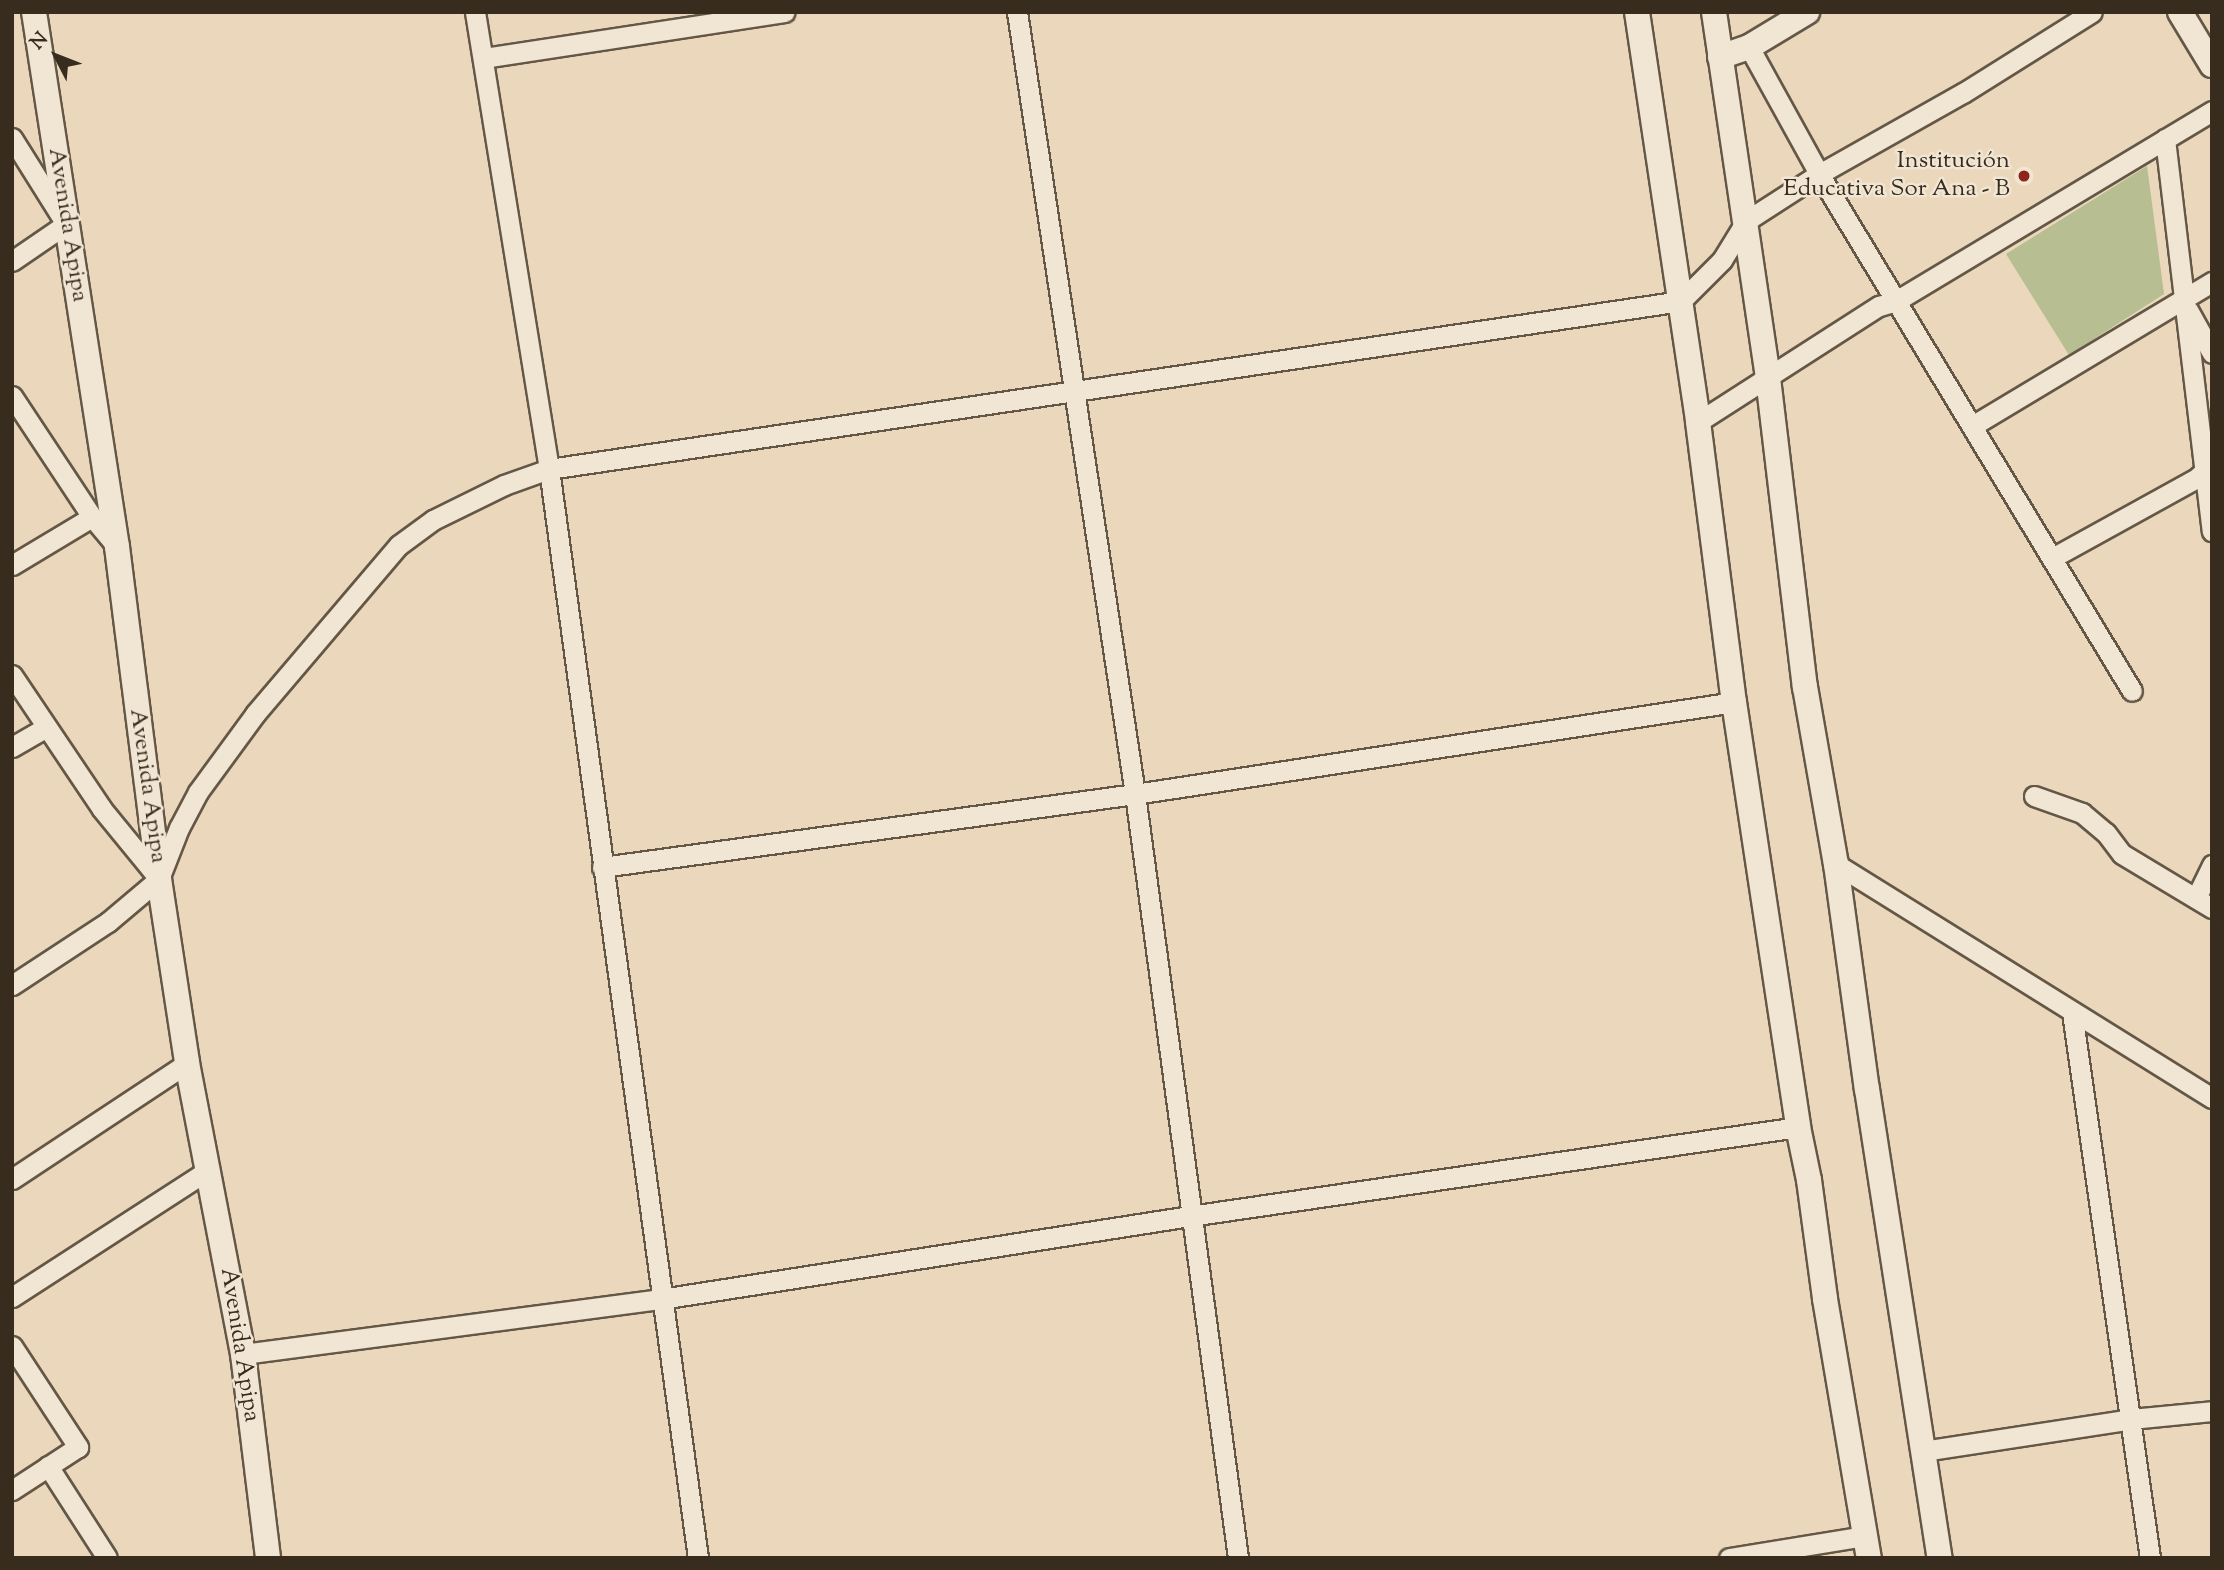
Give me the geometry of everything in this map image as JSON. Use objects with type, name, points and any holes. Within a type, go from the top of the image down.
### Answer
[{"type":"street","name":"Avenida Apipa","points":[[34,12],[117,547],[159,879],[187,1063],[243,1354],[268,1558]]},
{"type":"street","points":[[475,12],[549,469],[698,1558]]},
{"type":"street","points":[[484,58],[784,12]]},
{"type":"street","points":[[1017,12],[1072,392],[1135,794],[1238,1558]]},
{"type":"street","points":[[1637,12],[1681,301],[1734,702],[1798,1127],[1810,1180],[1825,1298],[1867,1547],[1730,1558]]},
{"type":"street","points":[[1714,12],[1768,378],[1805,687],[1836,864],[1867,1089],[1940,1558]]},
{"type":"street","points":[[1720,57],[1749,47],[1807,12]]},
{"type":"street","points":[[12,985],[116,917],[159,879],[179,828],[198,792],[254,714],[383,562],[416,531],[433,520],[504,485],[549,469],[1681,301],[1722,260],[1746,221],[1819,174],[1963,93],[2092,12]]},
{"type":"street","points":[[2180,12],[2212,65]]},
{"type":"street","points":[[1749,47],[1819,174],[2132,691]]},
{"type":"street","points":[[1698,422],[1878,306],[1896,301],[2212,111]]},
{"type":"street","points":[[12,138],[66,223],[12,261]]},
{"type":"street","points":[[2165,139],[2183,300],[2208,467],[2212,531]]},
{"type":"street","points":[[1972,426],[2212,282]]},
{"type":"street","points":[[2183,300],[2212,353]]},
{"type":"street","points":[[12,396],[92,517],[117,547]]},
{"type":"street","points":[[2052,558],[2208,467]]},
{"type":"street","points":[[12,565],[92,517]]},
{"type":"street","points":[[12,675],[102,809],[159,879]]},
{"type":"street","points":[[602,867],[1135,794],[1734,702]]},
{"type":"street","points":[[12,747],[46,727]]},
{"type":"street","points":[[2034,796],[2082,813],[2106,833],[2122,854],[2204,903],[2212,865]]},
{"type":"street","points":[[1836,864],[2212,1098]]},
{"type":"street","points":[[2072,1012],[2150,1558]]},
{"type":"street","points":[[12,1180],[187,1063]]},
{"type":"street","points":[[243,1354],[661,1299],[1191,1216],[1798,1127]]},
{"type":"street","points":[[12,1297],[208,1170]]},
{"type":"street","points":[[12,1346],[78,1447],[12,1490]]},
{"type":"street","points":[[1923,1451],[2131,1419],[2212,1410]]},
{"type":"street","points":[[48,1466],[107,1558]]},
{"type":"green space","points":[[2147,166],[2164,294],[2069,355],[2006,254]]},
{"type":"place","name":"Institución Educativa Sor Ana - B","points":[[2024,176]]}]
